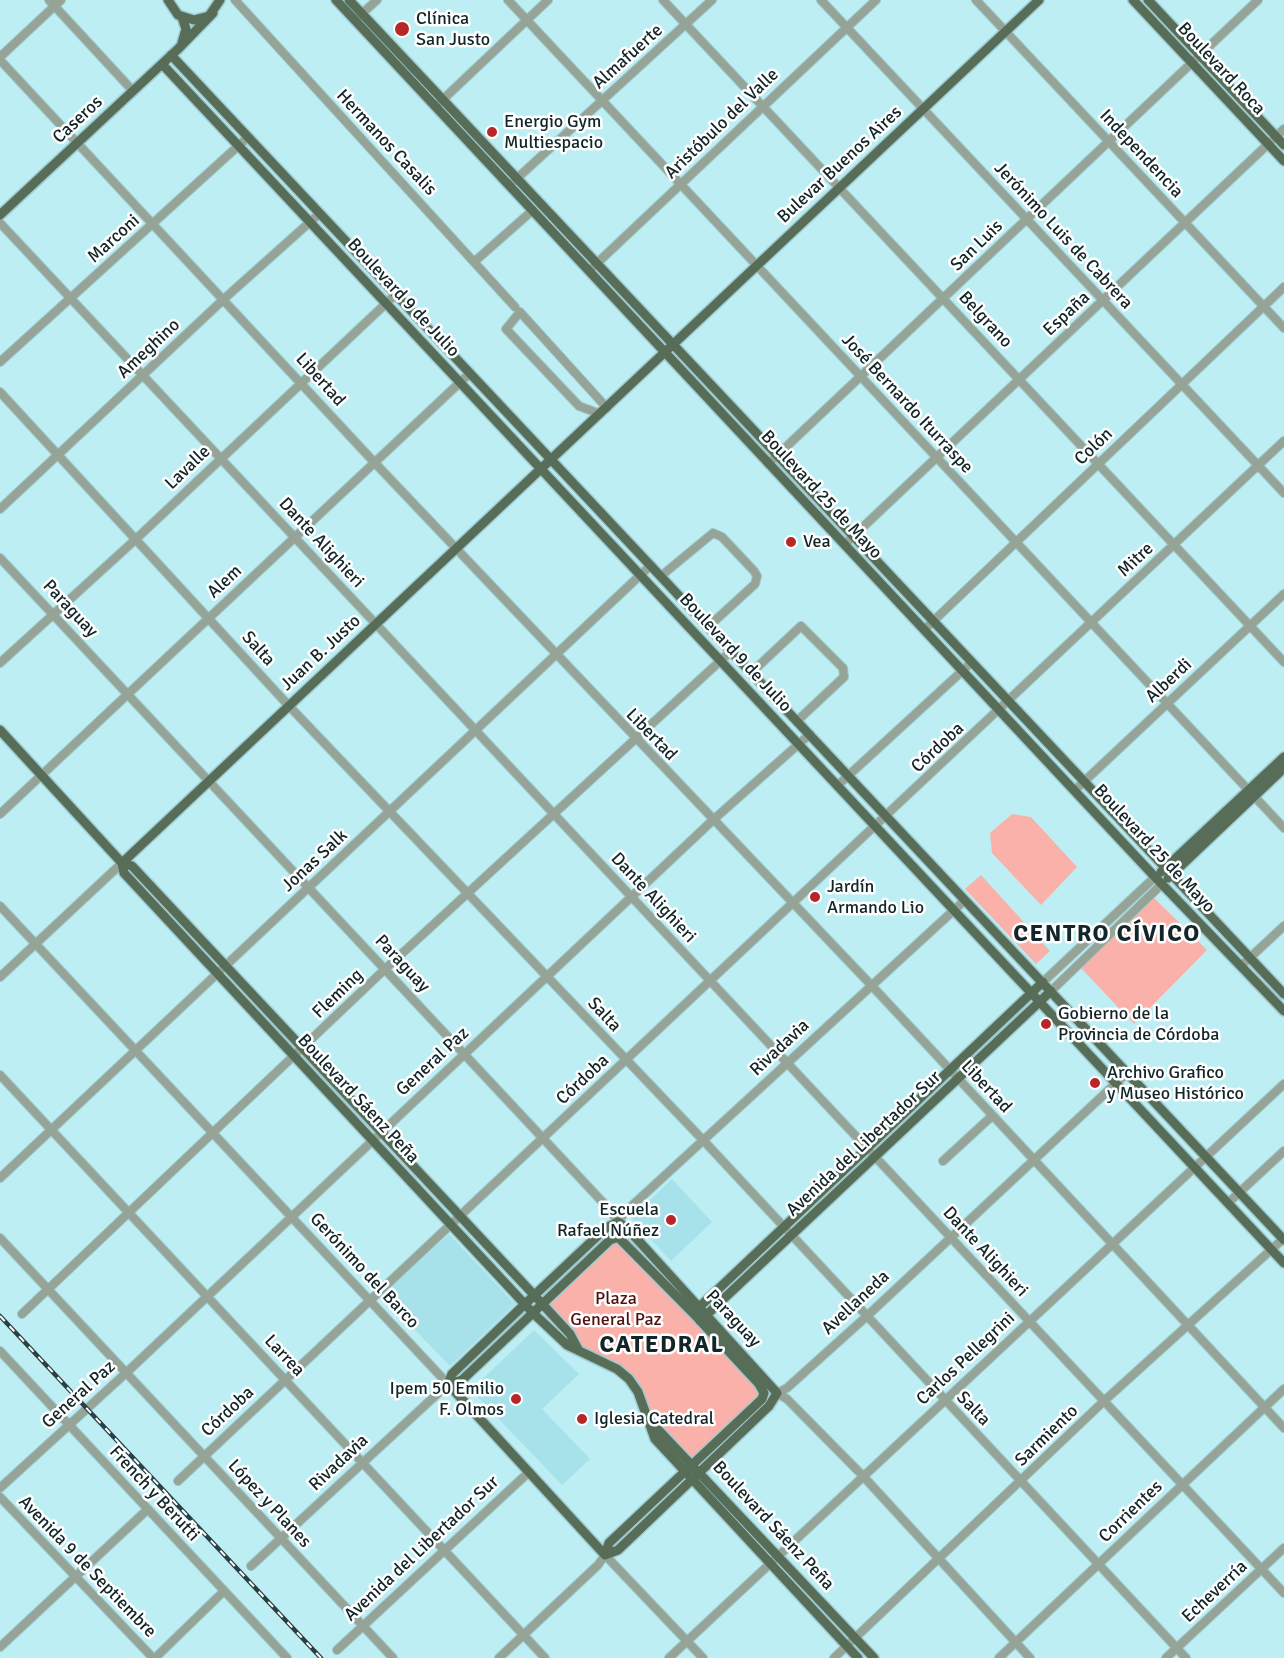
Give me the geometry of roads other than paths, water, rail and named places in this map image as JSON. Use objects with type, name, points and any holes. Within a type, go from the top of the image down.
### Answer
[{"type":"main road","points":[[168,0],[182,17],[186,29],[179,48]]},
{"type":"main road","points":[[182,17],[198,20],[214,12],[220,0]]},
{"type":"main road","name":"Caseros","points":[[0,215],[171,56],[227,0]]},
{"type":"main road","name":"Boulevard 25 de Mayo","points":[[336,0],[359,17],[593,266],[665,353],[715,407],[1158,880],[1284,1011]]},
{"type":"main road","name":"Boulevard 25 de Mayo","points":[[350,0],[359,17]]},
{"type":"main road","name":"Bulevar Buenos Aires","points":[[665,353],[1039,0]]},
{"type":"main road","name":"Boulevard Roca","points":[[1133,0],[1284,161]]},
{"type":"main road","name":"Boulevard Roca","points":[[1148,0],[1284,145]]},
{"type":"main road","name":"Boulevard 9 de Julio","points":[[171,56],[1283,1239]]},
{"type":"main road","name":"Boulevard 9 de Julio","points":[[162,64],[1284,1263]]},
{"type":"main road","name":"Boulevard 25 de Mayo","points":[[514,182],[533,210],[674,345],[1284,994]]},
{"type":"main road","name":"Juan B. Justo","points":[[122,863],[665,353]]},
{"type":"main road","name":"Boulevard Sáenz Peña","points":[[0,730],[122,863],[124,873],[559,1340],[617,1369],[629,1378],[638,1392],[655,1439],[858,1658]]},
{"type":"main road","points":[[1158,880],[1251,793],[1284,757]]},
{"type":"main road","points":[[1251,793],[1284,768]]},
{"type":"main road","name":"Boulevard Sáenz Peña","points":[[122,863],[132,866],[381,1131],[570,1334],[578,1349]]},
{"type":"main road","name":"Avenida del Libertador Sur","points":[[696,1309],[1043,982]]},
{"type":"main road","name":"Avenida del Libertador Sur","points":[[704,1318],[1051,991]]},
{"type":"main road","points":[[618,1222],[618,1237]]},
{"type":"main road","name":"Rivadavia","points":[[448,1384],[452,1374],[525,1304],[606,1228],[618,1222]]},
{"type":"main road","name":"Paraguay","points":[[618,1222],[626,1227],[704,1318],[764,1393]]},
{"type":"main road","name":"Rivadavia","points":[[448,1384],[462,1380],[610,1240],[618,1237]]},
{"type":"main road","name":"Paraguay","points":[[618,1237],[696,1309]]},
{"type":"main road","name":"Paraguay","points":[[704,1318],[777,1393]]},
{"type":"main road","name":"Gerónimo del Barco","points":[[448,1384],[605,1555]]},
{"type":"main road","points":[[764,1393],[777,1393]]},
{"type":"main road","name":"Avellaneda","points":[[605,1555],[609,1543],[762,1399],[764,1393]]},
{"type":"main road","name":"Avellaneda","points":[[605,1555],[618,1550],[769,1406],[777,1393]]},
{"type":"main road","name":"Boulevard Sáenz Peña","points":[[648,1419],[874,1658]]},
{"type":"street","points":[[0,58],[51,3],[61,0]]},
{"type":"street","name":"Hermanos Casalis","points":[[234,0],[474,262],[603,411]]},
{"type":"street","points":[[359,17],[377,0]]},
{"type":"street","name":"José Bernardo Iturraspe","points":[[508,0],[1284,828]]},
{"type":"street","points":[[439,103],[548,0]]},
{"type":"street","name":"Belgrano","points":[[663,0],[1284,662]]},
{"type":"street","name":"Almafuerte","points":[[514,182],[712,0]]},
{"type":"street","name":"Jerónimo Luis de Cabrera","points":[[820,0],[1284,493]]},
{"type":"street","name":"Aristóbulo del Valle","points":[[593,266],[876,0]]},
{"type":"street","name":"Independencia","points":[[976,0],[1284,328]]},
{"type":"street","name":"San Luis","points":[[768,464],[1258,0]]},
{"type":"street","points":[[51,3],[133,91]]},
{"type":"street","name":"Libertad","points":[[0,58],[76,144],[225,298],[374,462],[872,986],[1284,1428]]},
{"type":"street","name":"España","points":[[845,544],[1284,129]]},
{"type":"street","name":"Marconi","points":[[0,362],[248,137]]},
{"type":"street","points":[[474,262],[533,210]]},
{"type":"street","name":"Ameghino","points":[[0,509],[225,298],[320,213]]},
{"type":"street","name":"Dante Alighieri","points":[[0,223],[1284,1593]]},
{"type":"street","name":"Colón","points":[[925,629],[1284,287]]},
{"type":"street","name":"Lavalle","points":[[0,663],[136,539],[396,294]]},
{"type":"street","points":[[517,310],[506,326],[579,406],[603,411]]},
{"type":"street","name":"Alem","points":[[0,814],[470,373]]},
{"type":"street","name":"Salta","points":[[0,393],[58,453],[289,706],[469,892],[703,1140],[1186,1658]]},
{"type":"street","points":[[715,407],[724,399]]},
{"type":"street","name":"Mitre","points":[[1008,701],[1284,441]]},
{"type":"street","points":[[661,576],[709,533],[716,533],[722,537],[754,571],[757,576],[755,584],[708,627]]},
{"type":"street","name":"Paraguay","points":[[0,558],[543,1138],[610,1210],[618,1222]]},
{"type":"street","name":"Jonas Salk","points":[[0,1178],[651,565]]},
{"type":"street","name":"Alberdi","points":[[1075,790],[1284,594]]},
{"type":"street","points":[[751,673],[798,627],[804,627],[843,668],[844,677],[797,721]]},
{"type":"street","name":"Fleming","points":[[22,1314],[384,970],[731,651]]},
{"type":"street","points":[[837,786],[972,662]]},
{"type":"street","name":"Córdoba","points":[[178,1481],[1008,701]]},
{"type":"street","name":"General Paz","points":[[0,1488],[126,1373],[290,1216],[713,820],[810,734]]},
{"type":"street","name":"Juan B. Justo","points":[[0,977],[122,863]]},
{"type":"street","points":[[1043,982],[1158,880]]},
{"type":"street","points":[[1051,991],[1158,880]]},
{"type":"street","name":"Rivadavia","points":[[618,1222],[703,1140],[965,900]]},
{"type":"street","name":"Gerónimo del Barco","points":[[0,906],[448,1384]]},
{"type":"street","points":[[1241,966],[1284,926]]},
{"type":"street","name":"Avellaneda","points":[[777,1393],[788,1388],[867,1316],[1128,1072]]},
{"type":"street","name":"Larrea","points":[[0,1075],[545,1658]]},
{"type":"street","name":"Carlos Pellegrini","points":[[669,1658],[1284,1084]]},
{"type":"street","points":[[943,1161],[992,1116]]},
{"type":"street","points":[[1228,1203],[1284,1151]]},
{"type":"street","name":"López y Planes","points":[[0,1238],[393,1658]]},
{"type":"street","name":"Sarmiento","points":[[834,1658],[1104,1401],[1283,1239]]},
{"type":"street","name":"French y Berutti","points":[[0,1351],[287,1658]]},
{"type":"street","name":"Rivadavia","points":[[251,1566],[448,1384]]},
{"type":"street","name":"Corrientes","points":[[999,1658],[1284,1389]]},
{"type":"street","name":"Paraguay","points":[[777,1393],[787,1399],[863,1476],[1030,1658]]},
{"type":"street","name":"Avenida del Libertador Sur","points":[[337,1650],[529,1472]]},
{"type":"street","name":"Avenida 9 de Septiembre","points":[[0,1497],[154,1658]]},
{"type":"street","points":[[0,1647],[148,1509]]},
{"type":"street","name":"Echeverría","points":[[1166,1658],[1284,1548]]},
{"type":"street","name":"Gerónimo del Barco","points":[[605,1555],[703,1658]]},
{"type":"street","name":"Avellaneda","points":[[499,1658],[598,1565],[605,1555]]},
{"type":"street","points":[[154,1658],[224,1591]]},
{"type":"railway","points":[[0,1316],[321,1658]]},
{"type":"place","name":"Clínica San Justo","points":[[402,29]]},
{"type":"place","name":"Energio Gym Multiespacio","points":[[492,132]]},
{"type":"place","name":"Vea","points":[[791,542]]},
{"type":"place","name":"Jardín Armando Lio","points":[[815,897]]},
{"type":"place","name":"Gobierno de la Provincia de Córdoba","points":[[1046,1024]]},
{"type":"place","name":"Archivo Grafico y Museo Histórico","points":[[1095,1083]]},
{"type":"place","name":"Escuela Rafael Núñez","points":[[671,1220]]},
{"type":"place","name":"Ipem 50 Emilio F. Olmos","points":[[516,1399]]},
{"type":"place","name":"Iglesia Catedral","points":[[582,1419]]},
{"type":"district","name":"CENTRO CÍVICO","points":[[1107,935]]},
{"type":"district","name":"CATEDRAL","points":[[662,1346]]},
{"type":"park label","name":"Plaza General Paz","points":[[616,1309]]}]
